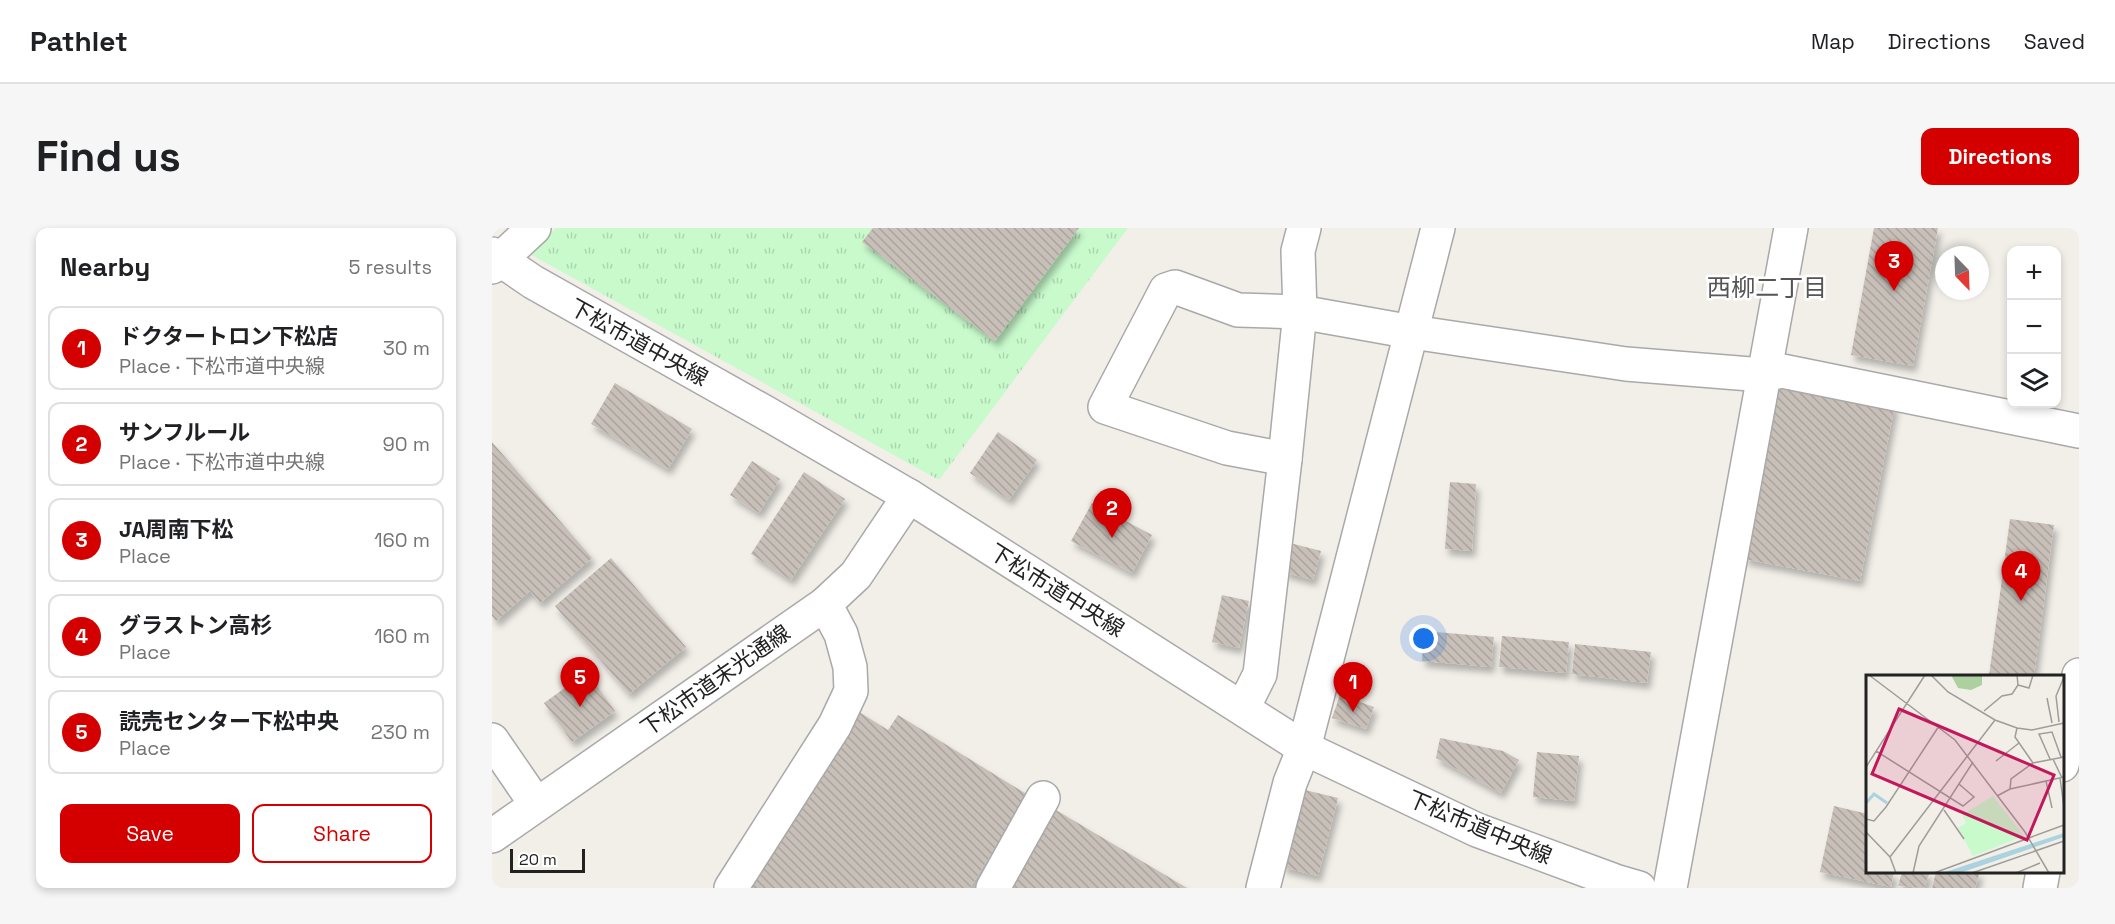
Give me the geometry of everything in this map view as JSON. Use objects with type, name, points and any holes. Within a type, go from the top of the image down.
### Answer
[{"type":"street","points":[[495,261],[534,228]]},
{"type":"street","points":[[1243,708],[1260,674],[1300,312],[1298,251],[1304,228]]},
{"type":"street","points":[[1263,888],[1290,783],[1305,748],[1438,228]]},
{"type":"street","points":[[1670,888],[1791,228]]},
{"type":"street","name":"下松市道中央線","points":[[495,261],[909,496],[1305,748],[1477,830],[1639,888]]},
{"type":"street","points":[[1285,459],[1227,448],[1105,407],[1166,290],[1175,287],[1238,310],[1300,312],[1412,332],[1626,364],[1763,375],[1782,371],[2079,431]]},
{"type":"street","name":"下松市道末光通線","points":[[492,836],[825,604],[856,574],[909,496]]},
{"type":"street","points":[[731,888],[835,725],[851,691],[850,667],[844,645],[825,604]]},
{"type":"street","points":[[2064,754],[2079,675]]},
{"type":"street","points":[[492,740],[536,804]]},
{"type":"street","points":[[993,888],[1043,798]]},
{"type":"street","points":[[2040,888],[2043,873]]},
{"type":"green space","points":[[556,228],[1128,228],[939,480],[528,253]]},
{"type":"building","points":[[873,228],[1079,228],[995,341],[862,242]]},
{"type":"building","points":[[1874,228],[1938,228],[1913,366],[1851,355]]},
{"type":"building","points":[[615,383],[692,429],[668,469],[591,424]]},
{"type":"building","points":[[1778,383],[1895,405],[1860,581],[1744,559]]},
{"type":"building","points":[[998,432],[1037,460],[1009,500],[970,473]]},
{"type":"building","points":[[492,442],[592,558],[540,603],[530,591],[496,621],[492,616]]},
{"type":"building","points":[[752,461],[780,479],[759,513],[730,495]]},
{"type":"building","points":[[804,472],[845,499],[791,580],[751,554]]},
{"type":"building","points":[[1450,482],[1476,484],[1472,551],[1445,549]]},
{"type":"building","points":[[1092,503],[1152,535],[1132,573],[1071,541]]},
{"type":"building","points":[[2010,519],[2054,525],[2034,675],[1989,675]]},
{"type":"building","points":[[1290,543],[1321,551],[1313,580],[1283,572]]},
{"type":"building","points":[[611,558],[686,647],[629,694],[555,606]]},
{"type":"building","points":[[1222,595],[1249,601],[1239,648],[1212,642]]},
{"type":"building","points":[[1424,631],[1494,637],[1491,667],[1422,661]]},
{"type":"building","points":[[1502,636],[1569,642],[1566,673],[1499,667]]},
{"type":"building","points":[[1575,644],[1651,652],[1647,683],[1572,674]]},
{"type":"building","points":[[587,672],[615,711],[572,742],[544,703]]},
{"type":"building","points":[[1340,695],[1374,707],[1366,729],[1332,718]]},
{"type":"building","points":[[856,710],[888,730],[898,715],[1028,795],[970,888],[744,888]]},
{"type":"building","points":[[1440,738],[1503,751],[1519,760],[1501,793],[1436,758]]},
{"type":"building","points":[[1537,752],[1579,756],[1574,801],[1533,797]]},
{"type":"building","points":[[1301,789],[1338,798],[1318,876],[1282,867]]},
{"type":"building","points":[[1834,806],[1866,814],[1866,873],[1894,873],[1891,887],[1820,872]]},
{"type":"building","points":[[1056,810],[1187,888],[1008,888]]},
{"type":"building","points":[[1902,873],[1930,873],[1924,888],[1898,886]]},
{"type":"building","points":[[1936,873],[1980,873],[1975,888],[1932,888]]},
{"type":"place","name":"JA周南下松","points":[[1894,291]]},
{"type":"place","name":"サンフルール","points":[[1112,538]]},
{"type":"place","name":"グラストン高杉","points":[[2021,601]]},
{"type":"place","name":"読売センター下松中央","points":[[580,707]]},
{"type":"place","name":"ドクタートロン下松店","points":[[1353,712]]},
{"type":"district","name":"西柳二丁目","points":[[1767,287]]}]
